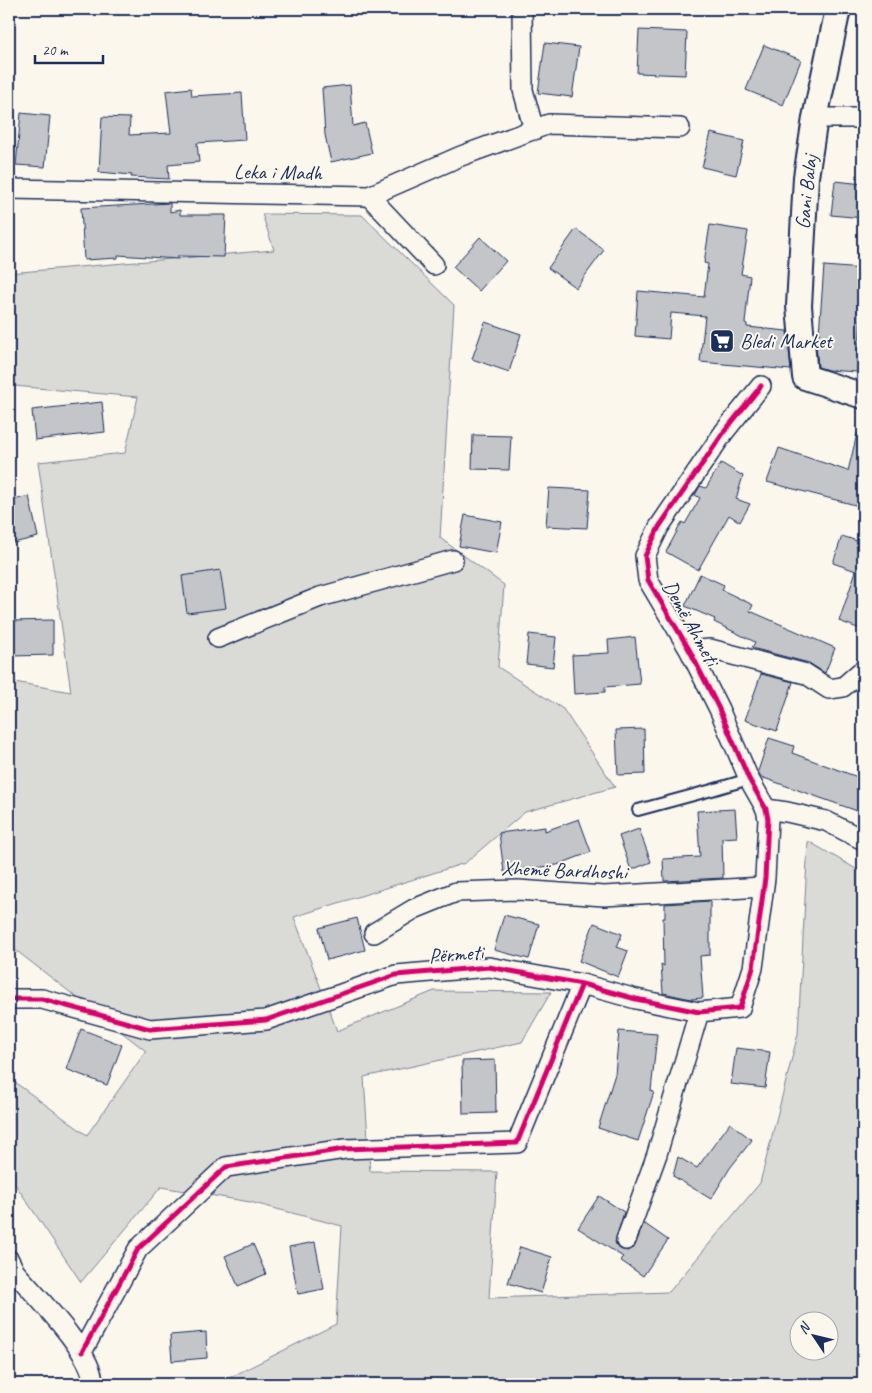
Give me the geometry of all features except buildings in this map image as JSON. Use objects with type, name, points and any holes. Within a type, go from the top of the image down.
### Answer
[{"type":"street","points":[[522,9],[523,90],[534,130]]},
{"type":"street","name":"Gani Balaj","points":[[838,9],[806,176],[799,306],[805,377],[863,396]]},
{"type":"street","points":[[816,118],[863,118]]},
{"type":"street","name":"Leka i Madh","points":[[9,190],[369,196],[461,156],[549,124],[680,128]]},
{"type":"street","points":[[369,196],[434,266]]},
{"type":"street","name":"Demë Ahmeti","points":[[761,386],[724,432],[659,527],[645,556],[648,580],[690,651],[719,709],[749,779],[766,809]]},
{"type":"street","points":[[218,638],[320,598],[453,560]]},
{"type":"street","name":"Demë Ahmeti","points":[[690,651],[710,649],[806,674],[829,688],[843,687],[860,672]]},
{"type":"street","points":[[766,809],[826,821],[863,840]]},
{"type":"street","name":"Përmeti","points":[[9,999],[42,999],[150,1029],[266,1020],[396,975],[489,967],[582,984],[636,999],[699,1012],[740,1008],[753,968],[763,887],[768,819],[766,809]]},
{"type":"street","name":"Xhemë Bardhoshi","points":[[374,933],[414,909],[456,892],[518,890],[604,896],[763,887]]},
{"type":"street","points":[[82,1352],[138,1249],[226,1168],[345,1148],[517,1143],[582,984]]},
{"type":"street","points":[[626,1240],[658,1154],[699,1012]]},
{"type":"street","points":[[9,1260],[15,1272],[82,1352],[94,1377],[93,1384]]},
{"type":"lane","points":[[638,810],[749,779]]},
{"type":"shaded area","points":[[262,214],[362,215],[454,305],[440,538],[504,585],[498,667],[563,709],[615,787],[525,812],[465,863],[294,917],[337,1031],[434,991],[551,992],[522,1042],[364,1077],[370,1171],[497,1172],[489,1298],[669,1292],[760,1183],[798,1034],[808,841],[863,873],[863,1384],[217,1384],[336,1324],[342,1226],[250,1202],[161,1187],[81,1282],[9,1175],[9,1078],[87,1135],[146,1051],[9,945],[9,681],[71,692],[38,462],[125,453],[138,397],[14,386],[9,478],[9,273],[274,250]]},
{"type":"cycle path","points":[[9,999],[42,999],[150,1029],[266,1020],[396,975],[489,967],[582,984],[636,999],[699,1012],[740,1008],[753,968],[765,878],[768,819],[766,809],[749,779],[719,709],[690,651],[648,580],[645,556],[659,527],[724,432],[761,386]]},
{"type":"cycle path","points":[[82,1352],[138,1249],[226,1167],[345,1149],[517,1143],[582,984]]},
{"type":"place","name":"Bledi Market","points":[[722,341]]}]
